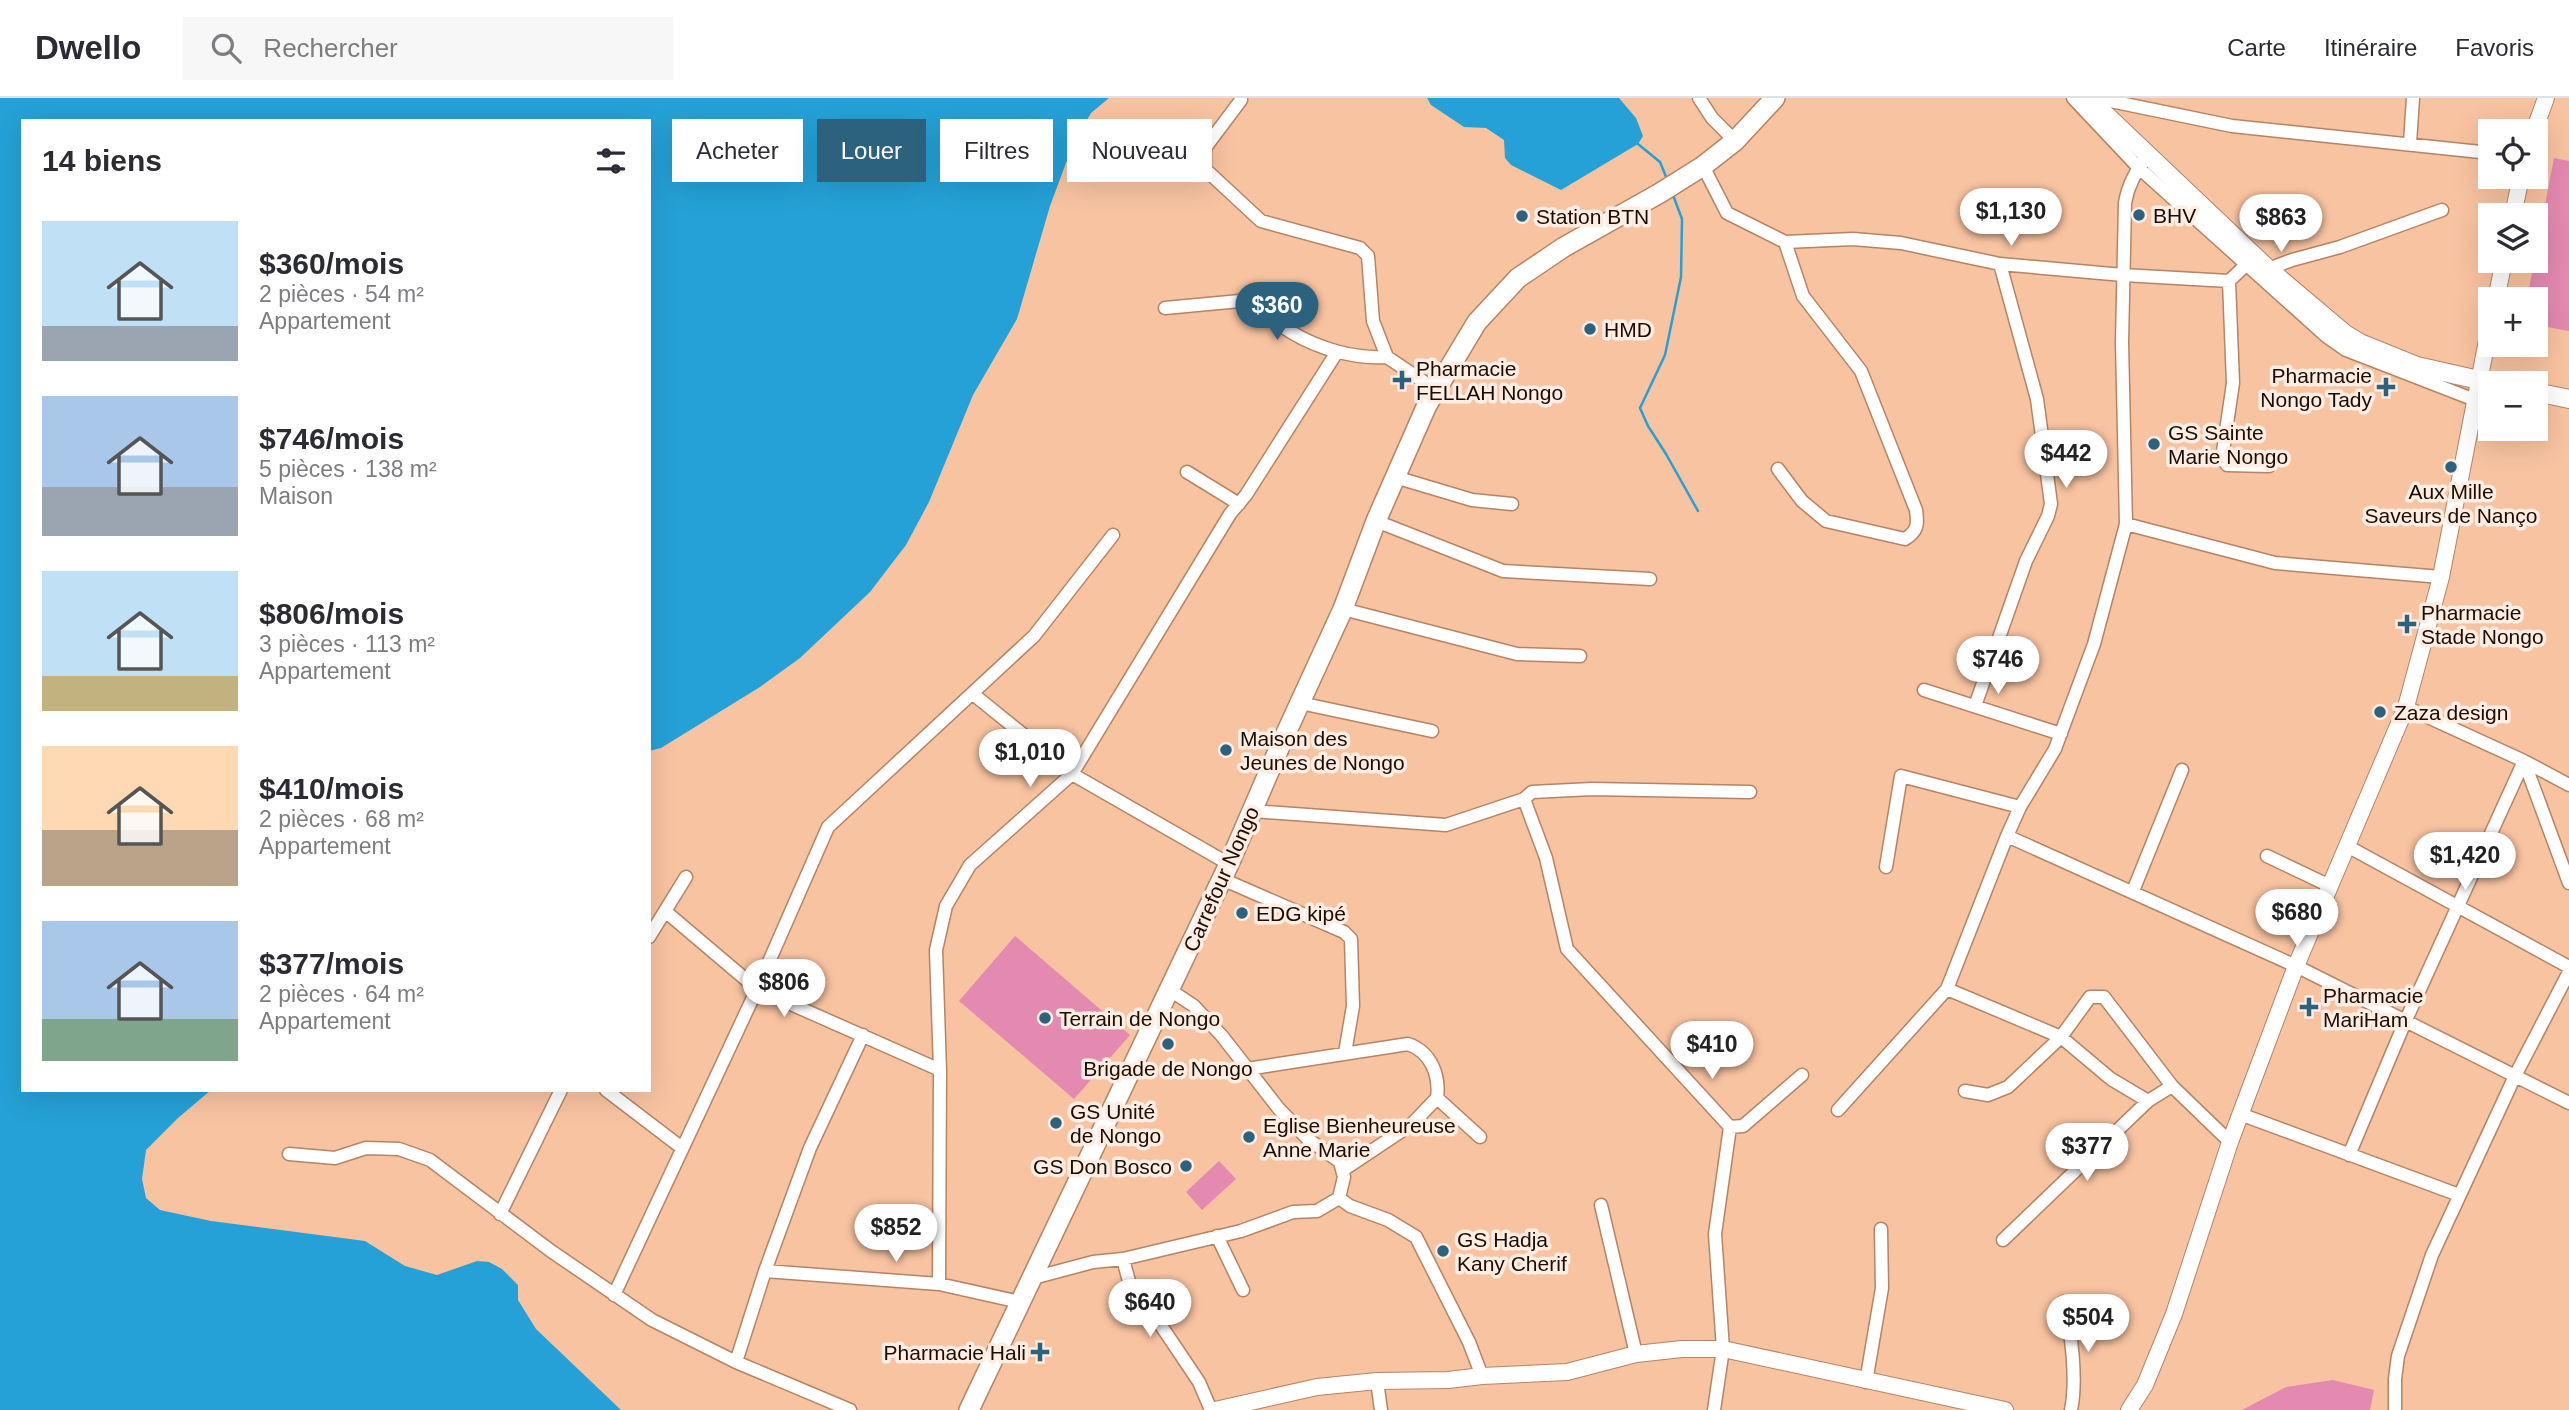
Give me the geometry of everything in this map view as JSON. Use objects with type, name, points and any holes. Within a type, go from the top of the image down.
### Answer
[{"type":"main road","name":"Carrefour Nongo","points":[[969,1410],[1226,871],[1343,609],[1395,477],[1436,390],[1477,322],[1518,278],[1564,247],[1703,166],[1735,141],[1775,98]]},
{"type":"main road","points":[[2088,98],[2143,162],[2360,344],[2417,366],[2478,380]]},
{"type":"main road","points":[[2548,395],[2569,399]]},
{"type":"street","points":[[1699,98],[1712,118],[1735,141]]},
{"type":"street","points":[[2073,98],[2326,336],[2346,349],[2475,400]]},
{"type":"street","points":[[2096,98],[2232,126],[2478,152]]},
{"type":"street","points":[[2410,143],[2413,98]]},
{"type":"street","points":[[2538,119],[2546,98]]},
{"type":"street","points":[[1241,100],[1205,148],[1205,169],[1261,221],[1360,248],[1368,256],[1373,321],[1387,357],[1436,390]]},
{"type":"street","points":[[1838,1110],[1947,989],[2007,836],[2061,734],[2094,644],[2126,524],[2123,275],[2125,203],[2128,190],[2143,162]]},
{"type":"street","points":[[1703,166],[1727,213],[1786,242],[1853,239],[1901,243],[2000,264],[2229,281],[2247,264]]},
{"type":"street","points":[[2268,269],[2340,247],[2442,210]]},
{"type":"street","points":[[1778,469],[1802,501],[1826,521],[1905,539],[1914,534],[1918,525],[1916,510],[1861,371],[1802,296],[1786,242]]},
{"type":"street","points":[[1975,706],[2026,561],[2051,504],[2037,399],[2000,264]]},
{"type":"street","points":[[2229,281],[2233,383],[2222,458],[2227,465],[2269,466]]},
{"type":"street","points":[[1165,308],[1240,301],[1252,303],[1292,333],[1337,352],[1372,358],[1387,357]]},
{"type":"street","points":[[939,1284],[940,1070],[936,950],[946,906],[970,864],[1072,774],[1185,587],[1337,352]]},
{"type":"street","points":[[2129,1410],[2145,1385],[2174,1314],[2230,1142],[2296,967],[2406,707],[2441,577],[2478,395]]},
{"type":"street","points":[[1187,472],[1239,504]]},
{"type":"street","points":[[1395,477],[1472,500],[1512,504]]},
{"type":"street","points":[[1376,521],[1503,571],[1650,579]]},
{"type":"street","points":[[2126,524],[2274,564],[2441,577]]},
{"type":"street","points":[[614,1295],[757,989],[828,827],[1034,636],[1113,535]]},
{"type":"street","points":[[1343,609],[1517,654],[1580,656]]},
{"type":"street","points":[[1924,690],[2061,734]]},
{"type":"street","points":[[973,694],[1072,774],[1226,871],[1344,932],[1353,944],[1353,1006],[1345,1052]]},
{"type":"street","points":[[1300,703],[1432,731]]},
{"type":"street","points":[[2406,707],[2524,761],[2569,785]]},
{"type":"street","points":[[2524,761],[2569,883]]},
{"type":"street","points":[[2348,1155],[2405,1022],[2524,761]]},
{"type":"street","points":[[2133,891],[2182,770]]},
{"type":"street","points":[[1886,867],[1901,776],[2020,807]]},
{"type":"street","points":[[1252,811],[1446,825],[1524,799],[1532,792],[1592,789],[1750,792]]},
{"type":"street","points":[[1524,799],[1546,858],[1567,949],[1730,1127]]},
{"type":"street","points":[[2007,836],[2296,967],[2569,1103]]},
{"type":"street","points":[[2347,846],[2569,969],[2515,1076],[2432,1255],[2398,1356],[2395,1410]]},
{"type":"street","points":[[2267,856],[2330,886]]},
{"type":"street","points":[[651,934],[686,877]]},
{"type":"street","points":[[665,911],[757,989],[940,1070]]},
{"type":"street","points":[[1947,989],[2061,1037],[2110,1079],[2148,1101]]},
{"type":"street","points":[[1033,1278],[1093,1262],[1123,1258],[1241,1231],[1293,1212],[1317,1210],[1339,1198],[1343,1170],[1339,1162],[1308,1139],[1279,1110],[1222,1036],[1194,1006],[1170,990]]},
{"type":"street","points":[[1965,1091],[1988,1095],[2008,1087],[2061,1037],[2091,997],[2104,998],[2172,1086],[2230,1142]]},
{"type":"street","points":[[736,1362],[765,1271],[810,1148],[863,1035]]},
{"type":"street","points":[[1247,1069],[1408,1044],[1426,1055],[1438,1086],[1437,1098],[1412,1124],[1343,1170]]},
{"type":"street","points":[[1730,1127],[1743,1126],[1802,1075]]},
{"type":"street","points":[[2003,1240],[2148,1101],[2172,1086]]},
{"type":"street","points":[[500,1214],[560,1092]]},
{"type":"street","points":[[609,1092],[682,1148]]},
{"type":"street","points":[[1437,1098],[1480,1137]]},
{"type":"street","points":[[2240,1114],[2459,1195]]},
{"type":"street","points":[[1714,1410],[1723,1349],[1715,1234],[1730,1127]]},
{"type":"street","points":[[289,1154],[335,1158],[366,1148],[399,1149],[430,1160],[500,1214],[652,1321],[736,1362],[850,1410]]},
{"type":"street","points":[[1339,1198],[1350,1206],[1388,1220],[1416,1237],[1469,1342],[1482,1376]]},
{"type":"street","points":[[1601,1205],[1636,1354]]},
{"type":"street","points":[[1866,1382],[1882,1288],[1881,1229]]},
{"type":"street","points":[[1216,1236],[1243,1290]]},
{"type":"street","points":[[1123,1258],[1133,1296],[1157,1321],[1199,1382],[1213,1410],[1263,1404],[1317,1387],[1377,1381],[1448,1380],[1567,1372],[1636,1354],[1682,1349],[1723,1349],[2005,1410]]},
{"type":"street","points":[[765,1271],[939,1284],[1020,1302]]},
{"type":"street","points":[[2063,1302],[2068,1319],[2074,1397],[2071,1410]]},
{"type":"street","points":[[1377,1381],[1381,1410]]},
{"type":"shaded area","points":[[2554,158],[2569,161],[2569,331],[2548,327],[2548,287],[2529,287],[2532,273],[2548,273],[2548,203],[2545,203]]},
{"type":"shaded area","name":"Terrain de Nongo","points":[[1015,936],[1130,1035],[1074,1099],[959,1001]]},
{"type":"shaded area","points":[[1219,1161],[1236,1179],[1202,1210],[1186,1192]]},
{"type":"shaded area","points":[[2333,1380],[2374,1390],[2370,1410],[2242,1410],[2286,1387]]},
{"type":"water","points":[[0,98],[1109,98],[1088,119],[1067,119],[1067,160],[1050,206],[1017,319],[973,395],[929,502],[906,545],[870,592],[800,658],[760,687],[661,748],[651,750],[651,119],[21,119],[21,1092],[209,1092],[146,1150],[142,1179],[146,1198],[160,1210],[211,1221],[365,1241],[405,1266],[437,1275],[477,1261],[489,1262],[502,1269],[518,1285],[518,1300],[536,1329],[621,1410],[0,1410]]},
{"type":"water","points":[[1427,98],[1619,98],[1636,118],[1643,136],[1638,144],[1561,190],[1511,165],[1505,158],[1504,140],[1486,128],[1464,127],[1431,105]]},
{"type":"waterway","points":[[1638,144],[1660,162],[1667,179]]},
{"type":"waterway","points":[[1673,195],[1682,219],[1681,277],[1665,355],[1640,408],[1698,511]]},
{"type":"place","name":"BHV","points":[[2139,215]]},
{"type":"place","name":"Station BTN","points":[[1522,216]]},
{"type":"place","name":"HMD","points":[[1590,329]]},
{"type":"place","name":"Pharmacie FELLAH Nongo","points":[[1402,380]]},
{"type":"place","name":"Pharmacie Nongo Tady","points":[[2386,387]]},
{"type":"place","name":"GS Sainte Marie Nongo","points":[[2154,444]]},
{"type":"place","name":"Aux Mille Saveurs de Nanço","points":[[2451,467]]},
{"type":"place","name":"Pharmacie Stade Nongo","points":[[2407,624]]},
{"type":"place","name":"Zaza design","points":[[2380,712]]},
{"type":"place","name":"Maison des Jeunes de Nongo","points":[[1226,750]]},
{"type":"place","name":"EDG kipé","points":[[1242,913]]},
{"type":"place","name":"Pharmacie MariHam","points":[[2309,1007]]},
{"type":"place","name":"Terrain de Nongo","points":[[1045,1018]]},
{"type":"place","name":"Brigade de Nongo","points":[[1168,1044]]},
{"type":"place","name":"GS Unité de Nongo","points":[[1056,1123]]},
{"type":"place","name":"Eglise Bienheureuse Anne Marie","points":[[1249,1137]]},
{"type":"place","name":"GS Don Bosco","points":[[1186,1166]]},
{"type":"place","name":"GS Hadja Kany Cherif","points":[[1443,1251]]},
{"type":"place","name":"Pharmacie Hali","points":[[1040,1352]]}]
